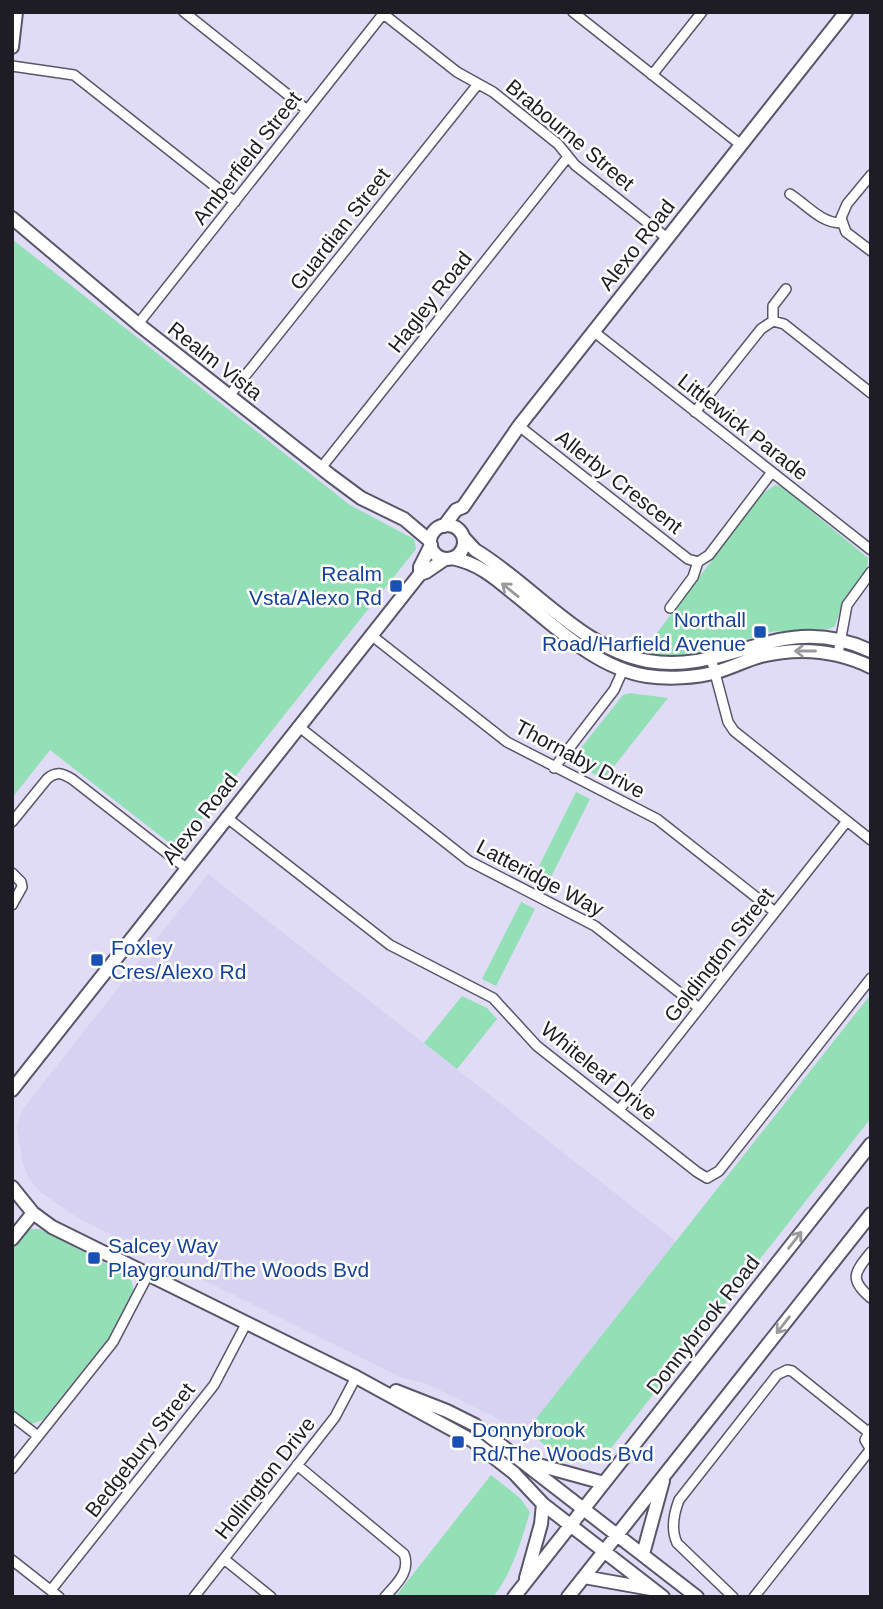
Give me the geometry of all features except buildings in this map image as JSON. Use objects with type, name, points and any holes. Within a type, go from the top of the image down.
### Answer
[{"type":"street","points":[[12,47],[16,12]]},
{"type":"street","points":[[184,12],[307,110]]},
{"type":"street","points":[[573,12],[741,145]]},
{"type":"street","points":[[652,75],[702,12]]},
{"type":"street","name":"Alexo Road","points":[[441,526],[456,510],[463,507],[519,426],[846,12]]},
{"type":"street","name":"Amberfield Street","points":[[138,324],[382,13]]},
{"type":"street","name":"Brabourne Street","points":[[382,13],[457,72],[493,92],[558,144],[567,158],[667,238]]},
{"type":"street","points":[[12,66],[74,75],[235,202]]},
{"type":"street","name":"Guardian Street","points":[[229,396],[478,84]]},
{"type":"street","name":"Hagley Road","points":[[321,468],[567,158]]},
{"type":"street","points":[[871,175],[848,204],[841,223],[846,232],[871,251]]},
{"type":"street","points":[[790,194],[805,203],[826,222],[841,223]]},
{"type":"street","name":"Realm Vista","points":[[12,218],[138,324],[321,468],[362,498],[404,520],[430,543]]},
{"type":"street","points":[[773,321],[773,306],[786,289]]},
{"type":"street","points":[[695,412],[761,329],[773,321],[784,324],[871,393]]},
{"type":"street","name":"Littlewick Parade","points":[[593,331],[871,550]]},
{"type":"street","name":"Allerby Crescent","points":[[519,426],[688,559],[698,562]]},
{"type":"street","points":[[670,608],[694,577],[698,562],[709,555],[772,472]]},
{"type":"street","points":[[449,559],[463,549],[463,507]]},
{"type":"street","name":"Realm Vista","points":[[404,520],[441,526]]},
{"type":"street","points":[[871,651],[841,639],[794,636],[774,639],[710,658],[672,663],[649,661],[617,652],[587,635],[475,551],[462,535],[450,526],[441,526],[430,543],[435,554],[466,561],[487,572],[580,646],[623,670],[647,676],[677,677],[714,673],[759,657],[787,651],[814,650],[838,654],[871,667]]},
{"type":"street","name":"Alexo Road","points":[[12,1090],[419,574],[430,543]]},
{"type":"street","name":"Alexo Road","points":[[419,574],[449,559]]},
{"type":"street","points":[[838,654],[847,605],[871,572]]},
{"type":"street","name":"Thornaby Drive","points":[[371,635],[506,742],[657,819],[775,912]]},
{"type":"street","points":[[710,658],[730,727],[871,840]]},
{"type":"street","points":[[554,768],[614,690],[623,670]]},
{"type":"street","name":"Latteridge Way","points":[[298,726],[468,861],[595,926],[699,1008]]},
{"type":"street","points":[[12,822],[47,779],[53,774],[61,774],[72,779],[186,869]]},
{"type":"street","name":"Whiteleaf Drive","points":[[226,817],[390,945],[493,998],[537,1046],[707,1178],[713,1176],[871,978]]},
{"type":"street","name":"Goldington Street","points":[[619,1110],[847,821]]},
{"type":"street","points":[[12,873],[21,881],[22,887],[12,905]]},
{"type":"street","name":"Donnybrook Road","points":[[514,1597],[871,1144]]},
{"type":"street","points":[[12,1187],[33,1213],[52,1227],[356,1377],[473,1441],[514,1473],[543,1504],[659,1593]]},
{"type":"street","points":[[12,1239],[33,1213]]},
{"type":"street","points":[[568,1597],[871,1214]]},
{"type":"street","points":[[871,1252],[858,1268],[855,1277],[858,1286],[871,1298]]},
{"type":"street","points":[[12,1469],[113,1342],[148,1275]]},
{"type":"street","name":"Bedgebury Street","points":[[55,1594],[214,1385],[246,1324]]},
{"type":"street","points":[[733,1597],[677,1543],[673,1533],[676,1509],[679,1500],[777,1376],[787,1370],[869,1431],[865,1440],[870,1450],[754,1597]]},
{"type":"street","points":[[356,1377],[457,1415],[475,1425],[697,1597]]},
{"type":"street","name":"Hollington Drive","points":[[194,1597],[335,1417],[356,1377]]},
{"type":"street","points":[[12,1416],[38,1436]]},
{"type":"street","points":[[524,1461],[604,1483]]},
{"type":"street","points":[[297,1465],[404,1554],[405,1571],[386,1597]]},
{"type":"street","points":[[643,1554],[665,1474]]},
{"type":"street","points":[[524,1584],[541,1524],[543,1504]]},
{"type":"street","points":[[224,1559],[271,1597]]},
{"type":"street","points":[[12,1560],[55,1594]]},
{"type":"street","points":[[584,1577],[659,1593]]},
{"type":"shaded area","points":[[208,874],[676,1241],[527,1430],[506,1423],[425,1383],[402,1378],[78,1218],[40,1192],[29,1178],[23,1164],[17,1128],[22,1110]]},
{"type":"green space","points":[[12,239],[350,505],[414,539],[416,549],[182,844],[172,845],[50,750],[12,798]]},
{"type":"green space","points":[[775,485],[782,487],[868,558],[867,569],[843,601],[835,626],[817,631],[762,634],[700,653],[667,656],[641,654],[762,494]]},
{"type":"green space","points":[[630,693],[668,698],[604,779],[574,764],[573,758],[623,695]]},
{"type":"green space","points":[[576,792],[590,799],[546,887],[532,880]]},
{"type":"green space","points":[[521,902],[535,909],[496,986],[482,979]]},
{"type":"green space","points":[[871,994],[871,1118],[604,1457],[580,1462],[554,1452],[527,1430]]},
{"type":"green space","points":[[462,996],[487,1008],[497,1019],[457,1069],[424,1043]]},
{"type":"green space","points":[[30,1229],[39,1229],[130,1276],[134,1291],[112,1334],[43,1420],[31,1424],[12,1409],[12,1248]]},
{"type":"green space","points":[[491,1475],[520,1498],[530,1512],[511,1567],[493,1597],[395,1597]]},
{"type":"place","name":"Realm Vsta/Alexo Rd","points":[[396,586]]},
{"type":"place","name":"Northall Road/Harfield Avenue","points":[[760,632]]},
{"type":"place","name":"Foxley Cres/Alexo Rd","points":[[97,960]]},
{"type":"place","name":"Salcey Way Playground/The Woods Bvd","points":[[94,1258]]},
{"type":"place","name":"Donnybrook Rd/The Woods Bvd","points":[[458,1442]]}]
